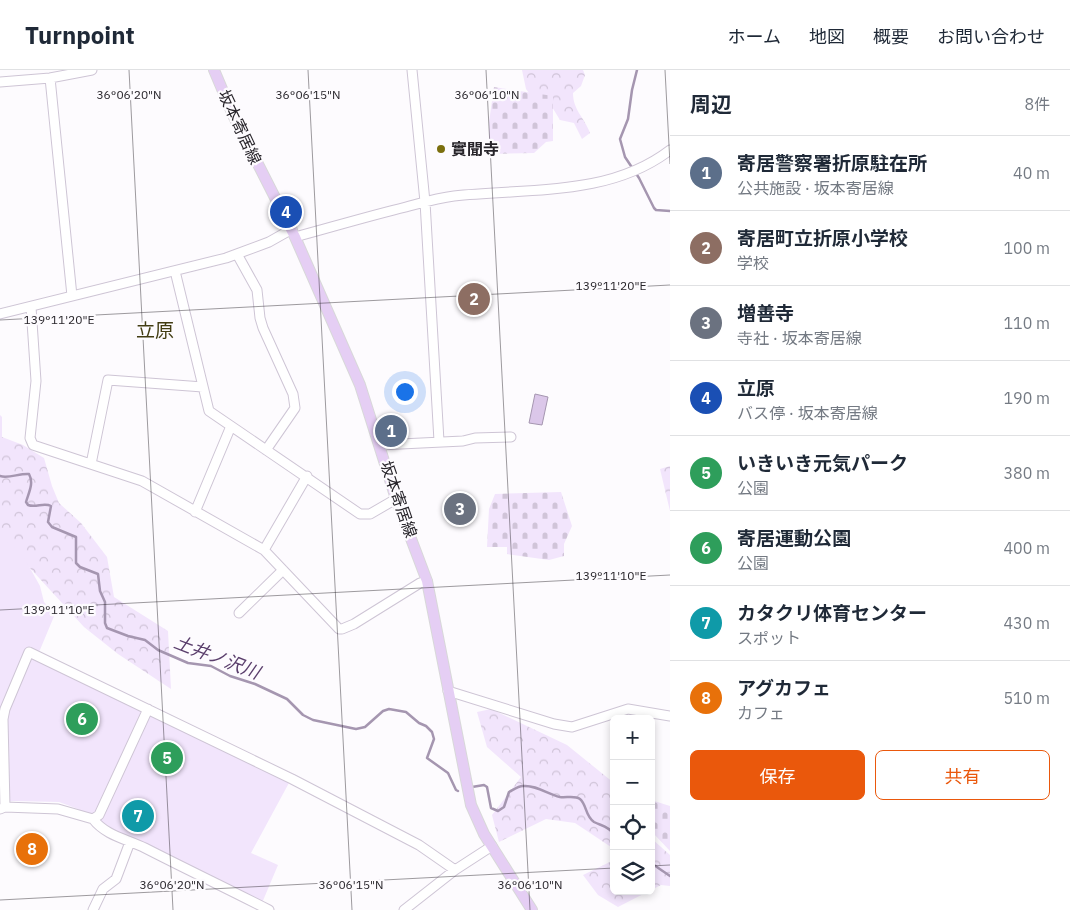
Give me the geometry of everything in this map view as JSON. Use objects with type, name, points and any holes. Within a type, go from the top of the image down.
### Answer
[{"type":"main road","name":"坂本寄居線","points":[[214,70],[233,115],[293,233],[360,385],[396,499],[428,581],[471,805],[478,823],[532,910]]},
{"type":"street","points":[[0,82],[50,78],[92,70]]},
{"type":"street","points":[[412,70],[425,202],[440,441]]},
{"type":"street","points":[[50,78],[72,296]]},
{"type":"street","points":[[0,314],[237,254],[293,233],[425,202],[455,196],[575,187],[610,179],[642,168],[670,150]]},
{"type":"street","points":[[237,254],[257,290],[263,328],[293,394],[295,408],[266,450]]},
{"type":"street","points":[[175,271],[209,411],[360,514],[370,514],[396,499]]},
{"type":"street","points":[[31,307],[36,381],[30,438],[33,444],[142,482],[264,550],[339,629],[354,624],[420,583],[428,581]]},
{"type":"street","points":[[91,464],[108,380],[203,387]]},
{"type":"street","points":[[196,512],[231,426]]},
{"type":"street","points":[[380,445],[463,441],[475,438],[511,436]]},
{"type":"street","points":[[264,550],[306,476]]},
{"type":"street","points":[[239,613],[283,570]]},
{"type":"street","points":[[269,910],[137,844],[110,834],[93,819],[58,809],[2,808],[3,718],[28,652],[292,779],[419,845],[456,870]]},
{"type":"street","points":[[448,691],[554,724],[572,727],[628,709],[670,716]]},
{"type":"street","points":[[93,819],[102,810],[148,709]]},
{"type":"street","points":[[93,910],[103,889],[116,879],[130,842]]},
{"type":"street","points":[[404,910],[456,870],[492,846]]},
{"type":"green space","points":[[522,70],[583,70],[585,75],[581,86],[573,93],[573,99],[590,133],[582,139],[574,123],[560,120],[549,102],[534,100],[526,89]]},
{"type":"green space","points":[[494,87],[553,96],[553,141],[546,142],[534,153],[489,154],[489,122]]},
{"type":"green space","points":[[0,415],[2,417],[2,437],[23,445],[44,458],[59,503],[81,523],[107,557],[114,597],[168,631],[171,689],[118,654],[84,627],[7,543],[0,540]]},
{"type":"green space","points":[[670,466],[670,511],[660,469]]},
{"type":"green space","points":[[561,492],[572,526],[564,544],[564,556],[549,560],[507,554],[507,547],[487,547],[489,509],[495,494]]},
{"type":"green space","points":[[0,537],[21,552],[40,586],[44,602],[55,614],[37,657],[290,781],[251,853],[278,865],[262,903],[112,829],[78,809],[59,802],[0,802]]},
{"type":"green space","points":[[491,709],[567,745],[610,780],[610,846],[575,823],[546,819],[499,842],[492,815],[521,777],[487,747],[477,712]]},
{"type":"green space","points":[[655,801],[670,806],[670,851],[655,835]]},
{"type":"green space","points":[[655,842],[670,855],[670,886],[661,885],[655,888]]},
{"type":"green space","points":[[610,862],[610,895],[641,895],[618,907],[598,895],[583,875]]},
{"type":"shaded area","points":[[535,394],[548,397],[542,425],[529,423]]},
{"type":"waterway","points":[[637,70],[628,119],[620,139],[625,157],[639,178],[654,208],[656,210],[670,211]]},
{"type":"waterway","name":"土井ノ沢川","points":[[0,476],[29,474],[31,484],[26,502],[28,505],[51,506],[48,522],[52,527],[76,537],[76,563],[80,567],[98,574],[100,591],[105,602],[105,623],[107,628],[145,640],[158,650],[188,663],[211,666],[230,676],[255,684],[287,699],[303,715],[313,720],[356,729],[365,727],[383,711],[389,709],[406,712],[432,732],[434,739],[427,758],[448,773],[458,791]]},
{"type":"waterway","name":"土井ノ沢川","points":[[472,787],[484,785],[487,787],[491,808],[498,811],[504,807],[509,792],[521,786],[533,787],[560,797],[578,798],[584,804],[591,820],[610,830]]},
{"type":"waterway","name":"土井ノ沢川","points":[[655,866],[670,876]]},
{"type":"place","name":"實聞寺","points":[[441,149]]},
{"type":"place","name":"立原","points":[[286,212]]},
{"type":"place","name":"寄居町立折原小学校","points":[[474,299]]},
{"type":"place","name":"寄居警察署折原駐在所","points":[[391,431]]},
{"type":"place","name":"増善寺","points":[[460,509]]},
{"type":"place","name":"寄居運動公園","points":[[82,719]]},
{"type":"place","name":"いきいき元気パーク","points":[[167,758]]},
{"type":"place","name":"カタクリ体育センター","points":[[138,816]]},
{"type":"place","name":"アグカフェ","points":[[32,849]]},
{"type":"district","name":"立原","points":[[155,330]]}]
